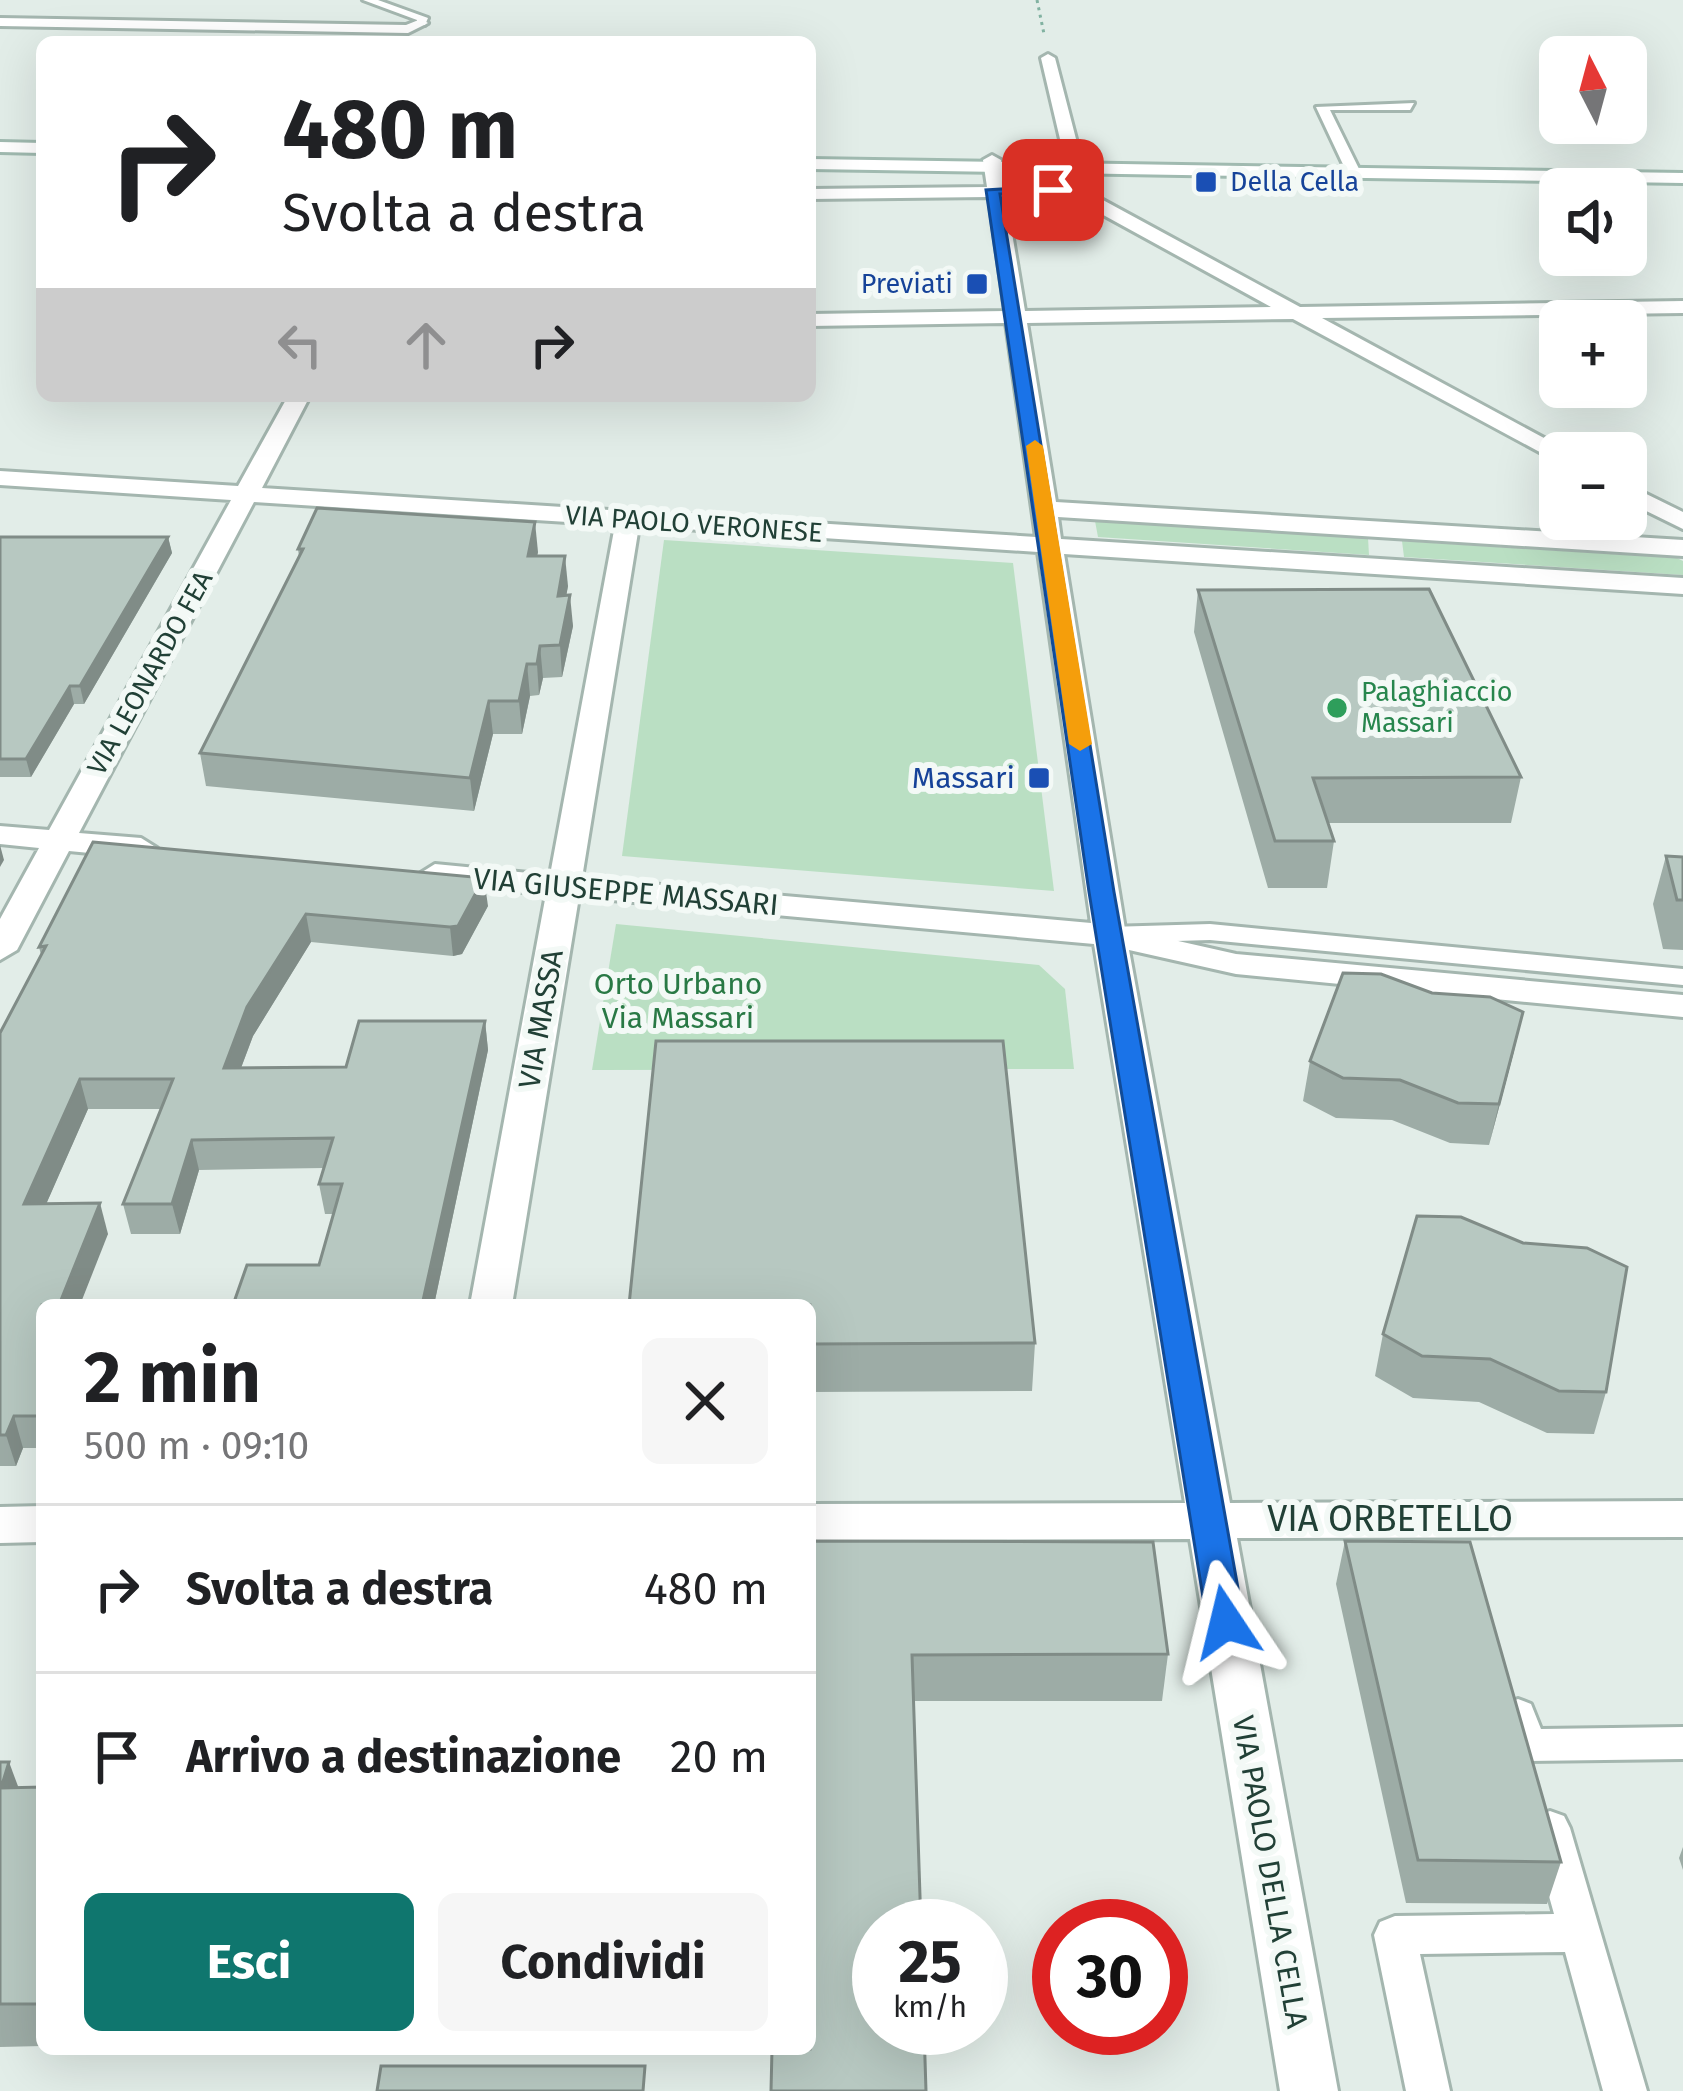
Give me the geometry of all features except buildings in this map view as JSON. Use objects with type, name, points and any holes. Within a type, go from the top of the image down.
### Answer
[{"type":"street","points":[[0,22],[407,29],[421,23]]},
{"type":"street","points":[[1048,58],[1077,174]]},
{"type":"street","points":[[0,143],[36,144]]},
{"type":"street","points":[[816,160],[992,173],[1683,174]]},
{"type":"street","points":[[816,193],[992,173],[1077,174],[1294,314],[1539,445]]},
{"type":"street","name":"VIA PAOLO DELLA CELLA","points":[[992,173],[1109,935],[1309,2091]]},
{"type":"street","points":[[816,320],[1683,307]]},
{"type":"street","name":"VIA LEONARDO FEA","points":[[0,950],[296,402]]},
{"type":"street","name":"VIA PAOLO VERONESE","points":[[0,478],[1683,586]]},
{"type":"street","points":[[1647,502],[1683,522]]},
{"type":"street","points":[[1046,509],[1683,548]]},
{"type":"street","name":"VIA MASSA","points":[[491,1299],[628,520]]},
{"type":"street","points":[[1386,532],[1388,566]]},
{"type":"street","points":[[0,835],[173,850]]},
{"type":"street","name":"VIA GIUSEPPE MASSARI","points":[[403,872],[1109,935],[1236,964],[1683,1006]]},
{"type":"street","name":"VIA ORBETELLO","points":[[816,1522],[1683,1519]]},
{"type":"street","points":[[0,1525],[36,1524]]},
{"type":"lane","points":[[368,0],[423,18],[421,23]]},
{"type":"lane","points":[[1352,171],[1322,107],[1410,106]]},
{"type":"lane","name":"VIA GIUSEPPE MASSARI","points":[[1109,935],[1210,932],[1683,976]]},
{"type":"lane","points":[[1508,1677],[1625,2091]]},
{"type":"lane","points":[[1527,1745],[1683,1743]]},
{"type":"lane","points":[[1427,2091],[1395,1935],[1580,1934]]},
{"type":"green space","points":[[1095,521],[1368,538],[1369,555],[1098,537]]},
{"type":"green space","points":[[664,540],[1013,563],[1054,891],[622,856]]},
{"type":"green space","points":[[1402,541],[1677,558],[1683,561],[1683,575],[1404,557]]},
{"type":"green space","name":"Orto Urbano Via Massari","points":[[616,924],[1039,965],[1065,989],[1074,1069],[592,1070]]},
{"type":"slow traffic","points":[[1035,446],[1080,744]]},
{"type":"place","name":"Della Cella","points":[[1206,182]]},
{"type":"place","name":"Previati","points":[[977,284]]},
{"type":"place","name":"Palaghiaccio Massari","points":[[1337,708]]},
{"type":"place","name":"Massari","points":[[1039,778]]},
{"type":"route","points":[[1053,190],[993,190],[1102,892],[1226,1622]]}]
